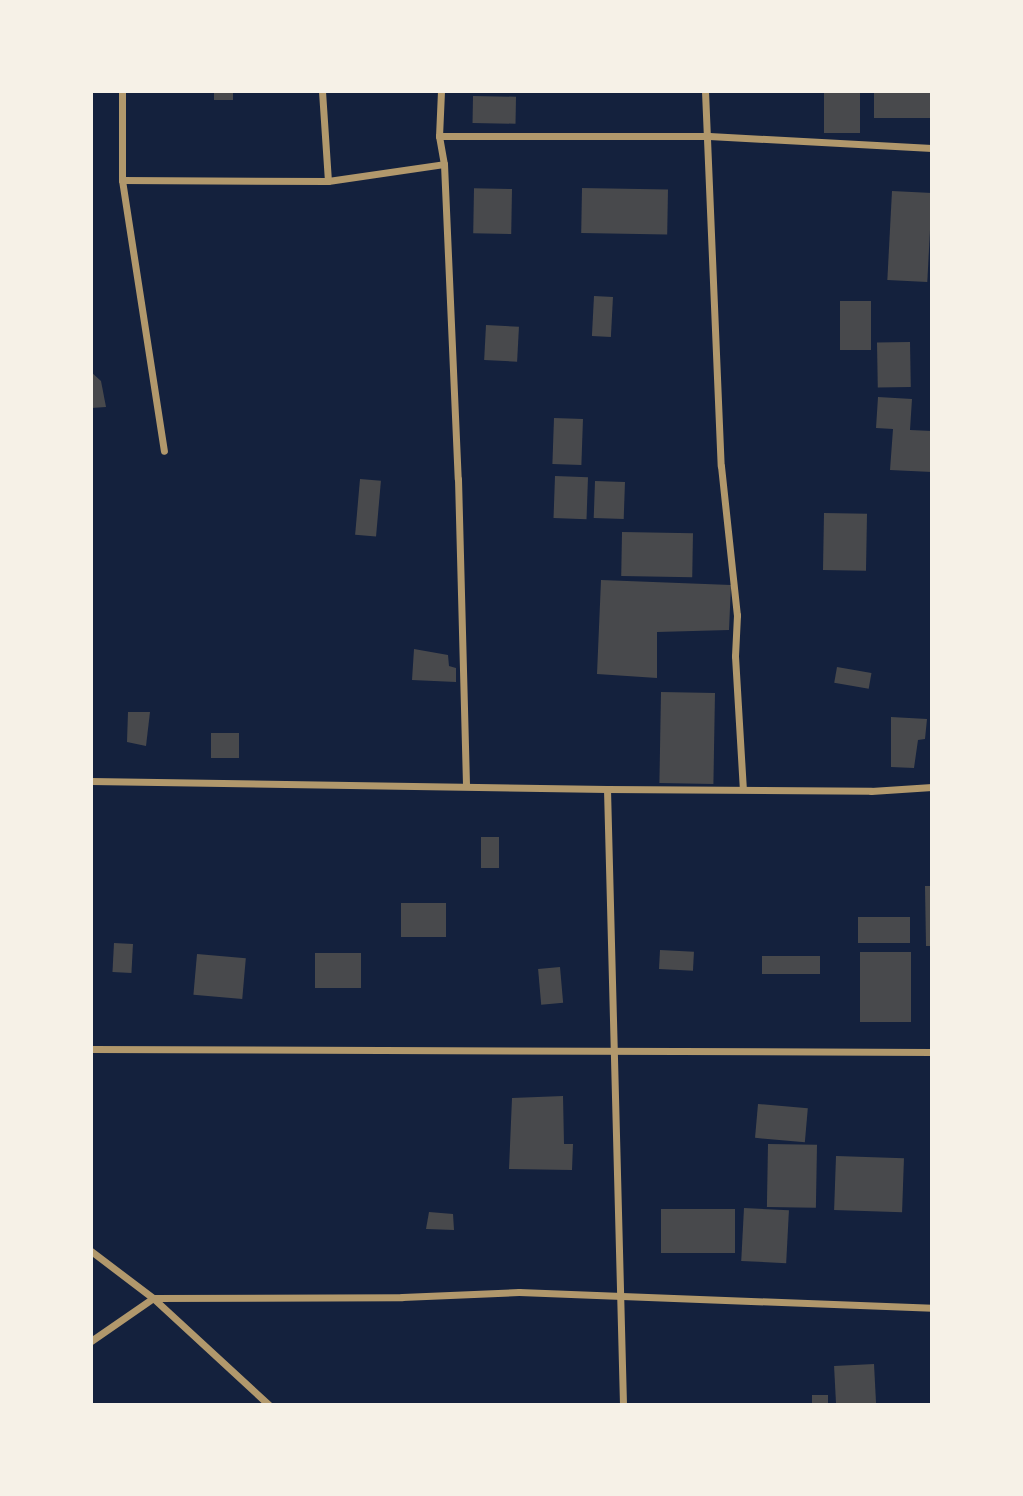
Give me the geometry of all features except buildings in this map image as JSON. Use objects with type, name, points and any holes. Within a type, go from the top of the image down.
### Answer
[{"type":"street","points":[[122,91],[122,180],[164,451]]},
{"type":"street","points":[[323,91],[328,181]]},
{"type":"street","points":[[441,91],[439,136],[443,164],[458,479],[466,785]]},
{"type":"street","points":[[705,91],[721,466],[737,615],[735,656],[743,789]]},
{"type":"street","points":[[439,136],[709,136],[932,148]]},
{"type":"street","points":[[122,180],[328,181],[443,164]]},
{"type":"street","points":[[91,782],[871,791],[932,787]]},
{"type":"street","points":[[607,789],[618,1298],[623,1405]]},
{"type":"street","points":[[91,1049],[932,1052]]},
{"type":"street","points":[[91,1251],[153,1298],[269,1405]]},
{"type":"street","points":[[91,1341],[153,1298],[402,1297],[519,1292],[618,1298],[932,1308]]}]
